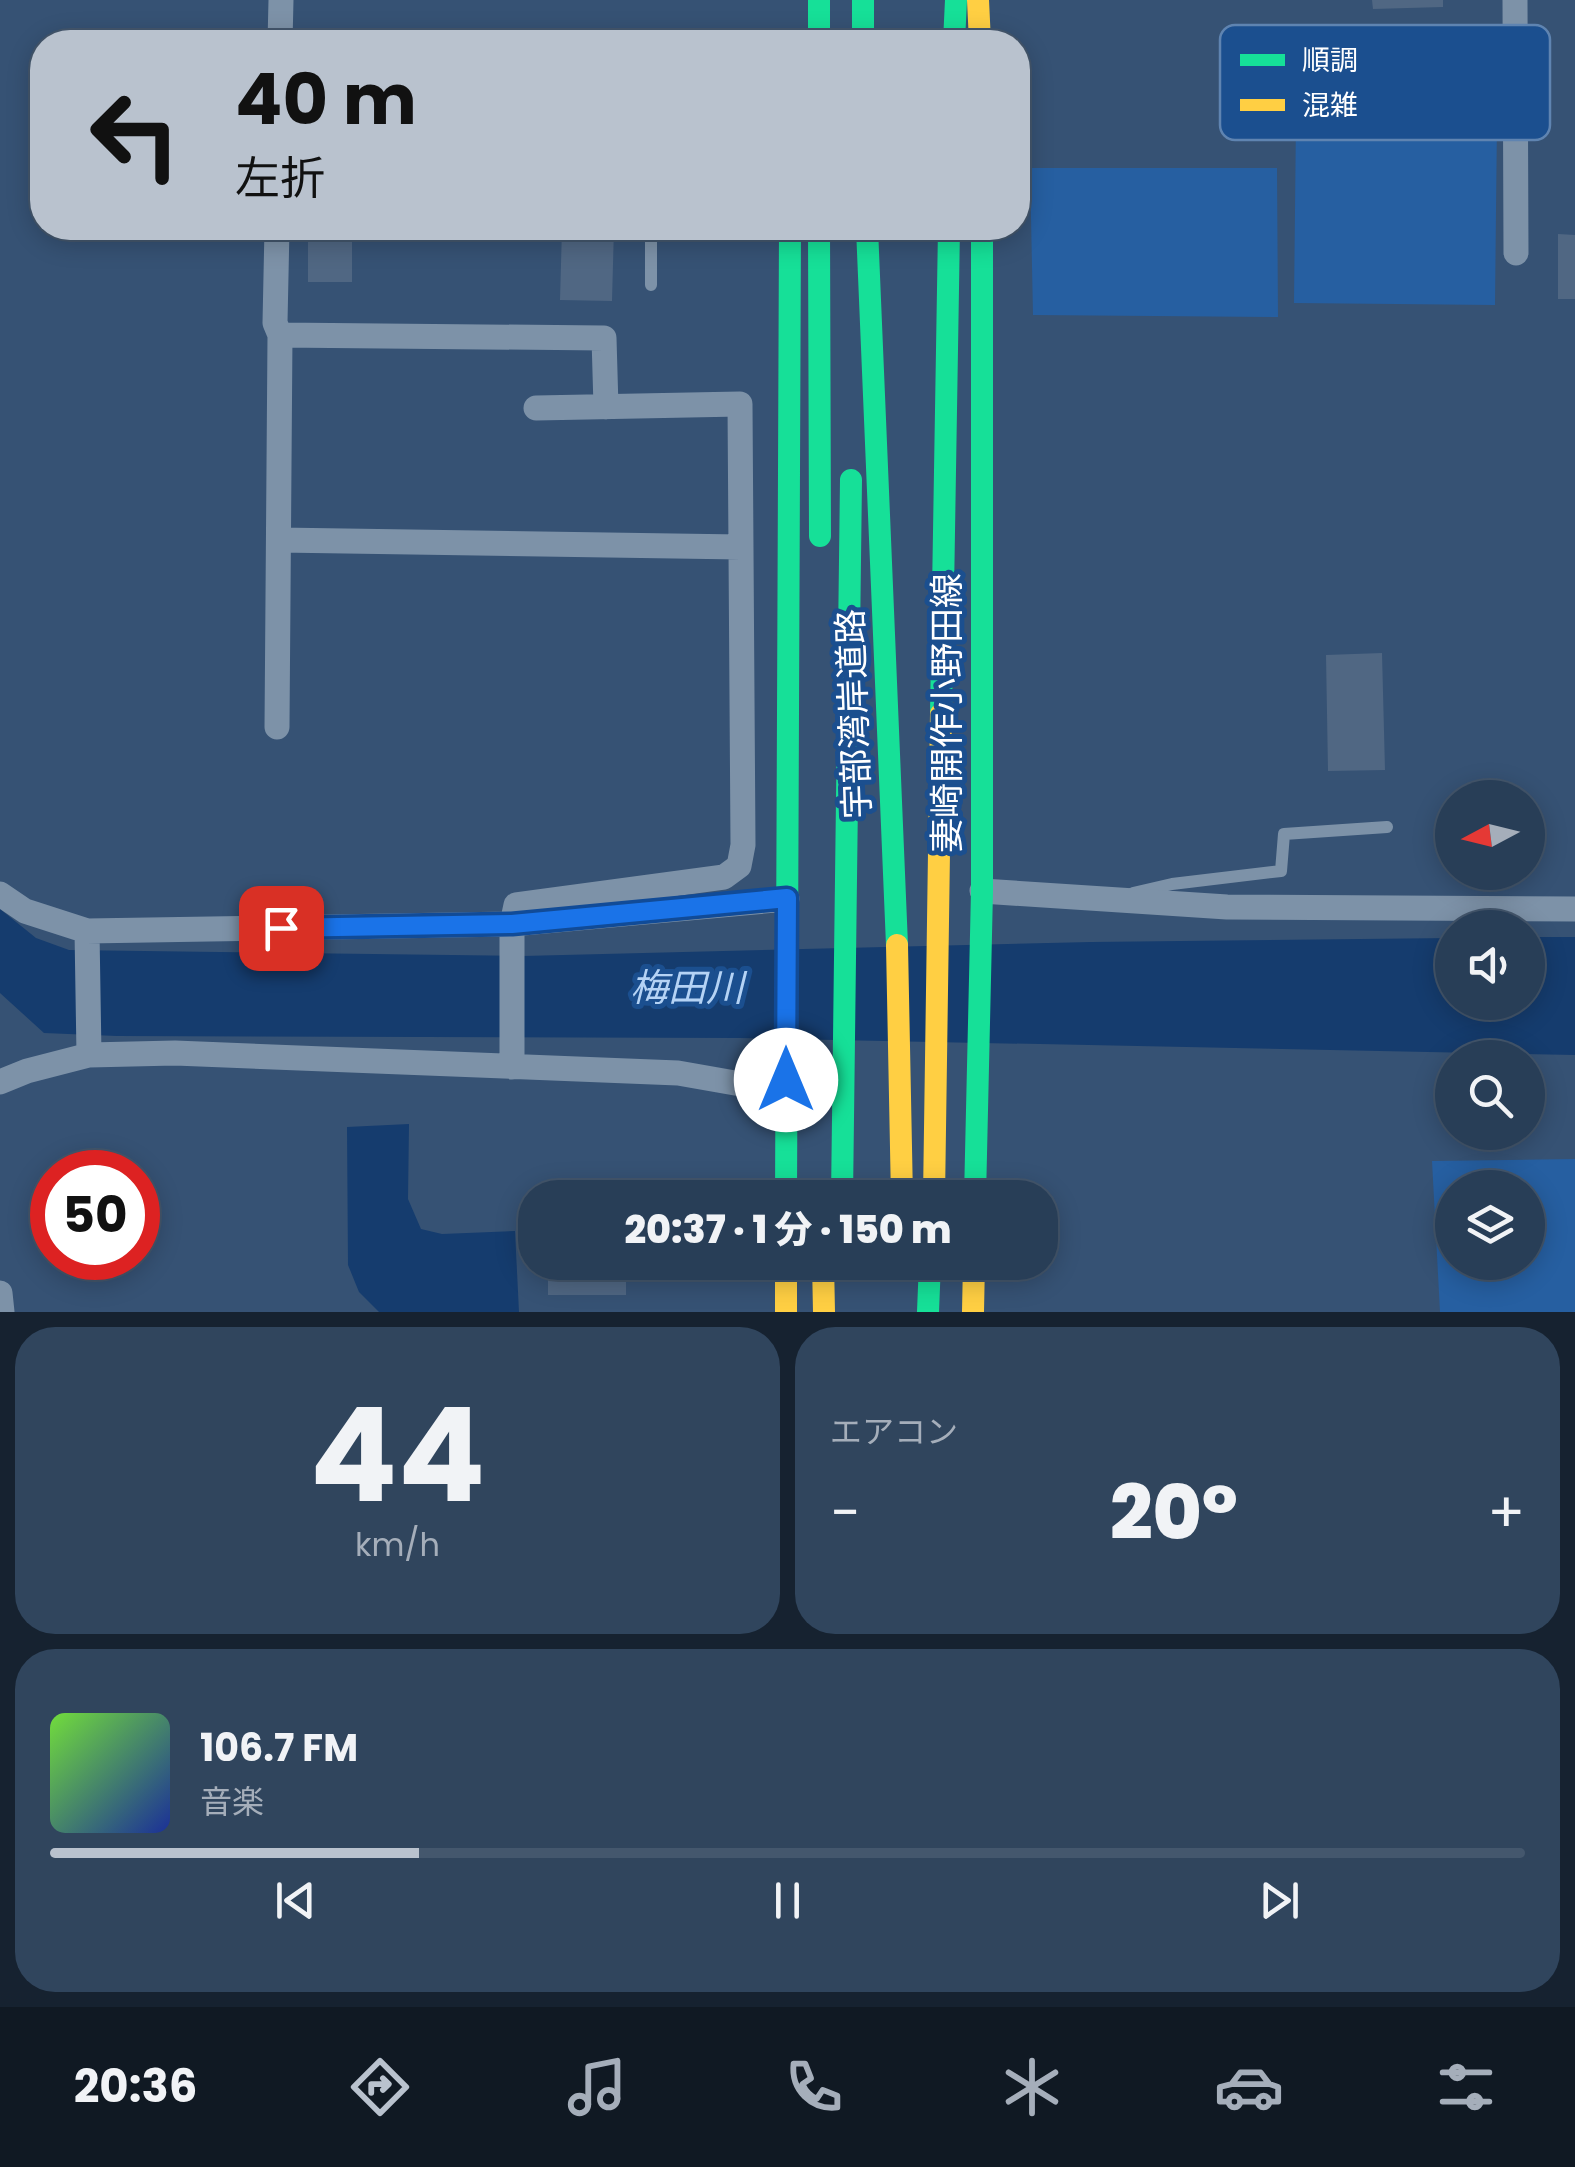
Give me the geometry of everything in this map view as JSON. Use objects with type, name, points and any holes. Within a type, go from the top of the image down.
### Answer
[{"type":"main road","points":[[803,30],[804,0]]},
{"type":"main road","points":[[819,0],[819,30]]},
{"type":"main road","points":[[862,30],[863,0]]},
{"type":"main road","points":[[955,30],[956,0]]},
{"type":"main road","points":[[978,0],[979,30]]},
{"type":"main road","points":[[786,1180],[790,240]]},
{"type":"main road","points":[[820,240],[820,550]]},
{"type":"main road","points":[[852,420],[857,240]]},
{"type":"main road","name":"宇部湾岸道路","points":[[868,240],[895,846],[902,1180]]},
{"type":"main road","points":[[934,1180],[949,240]]},
{"type":"main road","name":"妻崎開作小野田線","points":[[975,1180],[982,891],[982,240]]},
{"type":"main road","name":"宇部湾岸道路","points":[[842,1180],[851,458]]},
{"type":"main road","points":[[820,1170],[820,1180]]},
{"type":"main road","points":[[786,1280],[786,1312]]},
{"type":"main road","points":[[823,1280],[824,1312]]},
{"type":"main road","points":[[841,1312],[842,1280]]},
{"type":"main road","points":[[928,1312],[929,1280]]},
{"type":"main road","points":[[973,1312],[974,1280]]},
{"type":"street","points":[[280,30],[281,0]]},
{"type":"street","points":[[1515,0],[1516,25]]},
{"type":"street","points":[[1516,140],[1516,253]]},
{"type":"street","points":[[277,240],[278,728]]},
{"type":"street","points":[[280,335],[604,338],[606,407]]},
{"type":"street","points":[[512,1067],[512,933],[516,905],[724,877],[739,866],[742,844],[740,404],[536,408]]},
{"type":"street","points":[[278,540],[741,547]]},
{"type":"street","points":[[982,891],[1227,907],[1575,909]]},
{"type":"street","points":[[0,894],[24,911],[87,939],[512,933],[786,905]]},
{"type":"street","points":[[87,939],[88,1050]]},
{"type":"street","points":[[0,1082],[88,1050],[678,1073],[786,1086]]},
{"type":"street","points":[[0,1294],[2,1312]]},
{"type":"lane","points":[[651,240],[651,285]]},
{"type":"lane","points":[[1106,899],[1172,884],[1281,871],[1284,834],[1387,828]]},
{"type":"shaded area","points":[[1296,140],[1497,140],[1495,305],[1294,303]]},
{"type":"shaded area","points":[[1030,168],[1277,168],[1278,317],[1033,315]]},
{"type":"shaded area","points":[[1575,1159],[1575,1312],[1440,1312],[1438,1280],[1545,1280],[1545,1170],[1435,1170],[1435,1218],[1432,1161]]},
{"type":"water","name":"梅田川","points":[[0,909],[36,938],[69,950],[523,956],[1435,938],[1435,1020],[1545,1020],[1545,937],[1575,937],[1575,1055],[1545,1054],[1545,1040],[1435,1040],[1435,1052],[740,1038],[117,1036],[44,1033],[0,993]]},
{"type":"water","points":[[409,1124],[408,1199],[421,1229],[442,1234],[515,1231],[519,1312],[379,1312],[359,1292],[348,1265],[347,1127]]},
{"type":"building","points":[[1372,0],[1443,0],[1443,7],[1373,9]]},
{"type":"building","points":[[1558,234],[1575,235],[1575,299],[1558,299]]},
{"type":"building","points":[[308,240],[352,240],[352,282],[308,282]]},
{"type":"building","points":[[562,240],[614,240],[612,301],[560,300]]},
{"type":"building","points":[[1382,653],[1385,770],[1328,771],[1326,655]]},
{"type":"building","points":[[548,1280],[626,1280],[626,1295],[548,1295]]},
{"type":"traffic: fast","points":[[819,0],[819,30]]},
{"type":"traffic: fast","points":[[863,0],[863,30]]},
{"type":"traffic: fast","points":[[955,30],[956,0]]},
{"type":"traffic: fast","points":[[786,1180],[790,240]]},
{"type":"traffic: fast","points":[[819,240],[820,536]]},
{"type":"traffic: fast","points":[[868,240],[897,945]]},
{"type":"traffic: fast","points":[[941,714],[949,240]]},
{"type":"traffic: fast","points":[[975,1180],[982,891],[982,240]]},
{"type":"traffic: fast","points":[[842,1180],[851,480]]},
{"type":"traffic: fast","points":[[928,1312],[929,1280]]},
{"type":"traffic: slow","points":[[978,0],[979,30]]},
{"type":"traffic: slow","points":[[934,1180],[941,714]]},
{"type":"traffic: slow","points":[[897,945],[902,1180]]},
{"type":"traffic: slow","points":[[786,1280],[786,1312]]},
{"type":"traffic: slow","points":[[823,1280],[824,1312]]},
{"type":"traffic: slow","points":[[973,1312],[974,1280]]},
{"type":"route","points":[[281,928],[512,924],[787,898],[786,1080]]}]
